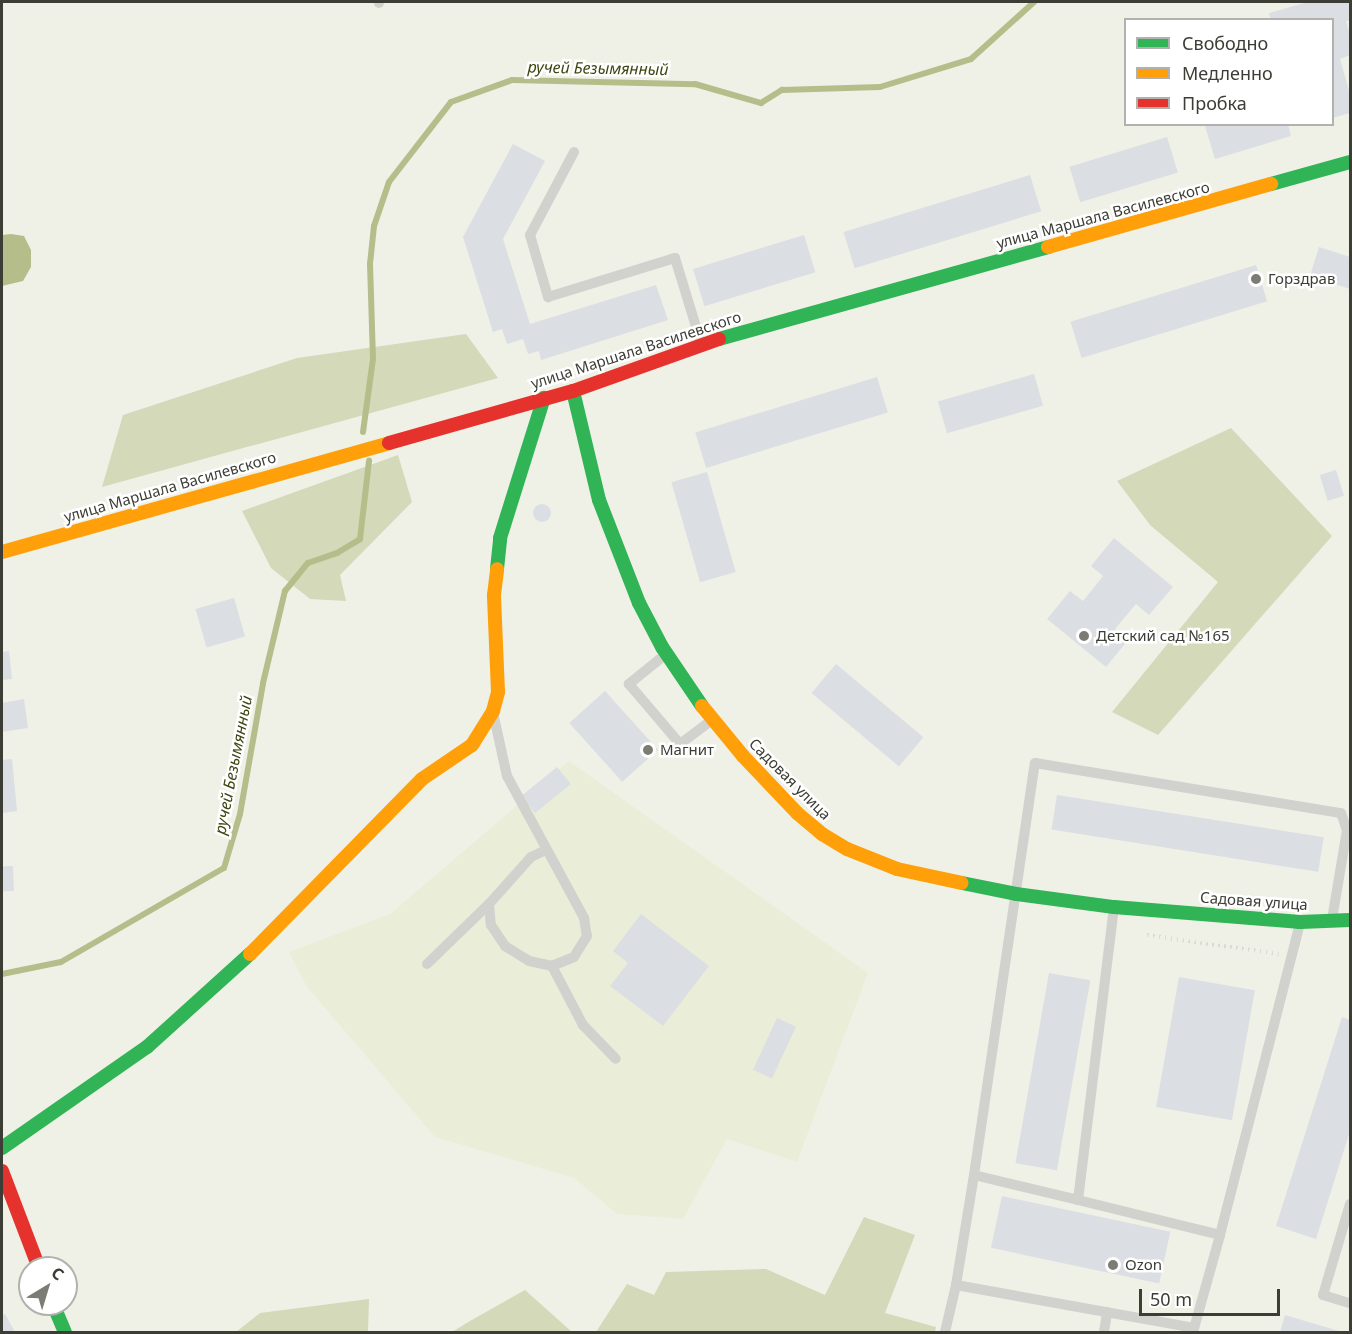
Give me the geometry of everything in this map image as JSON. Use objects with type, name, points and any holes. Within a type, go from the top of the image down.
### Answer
[{"type":"street","name":"улица Маршала Василевского","points":[[2,552],[573,391],[701,344],[1350,162]]},
{"type":"street","points":[[1316,173],[1342,181]]},
{"type":"street","name":"Садовая улица","points":[[573,391],[585,447],[618,553],[639,603],[667,653],[712,719],[797,813],[822,834],[847,849],[897,869],[1016,894],[1114,907],[1300,922],[1350,920]]},
{"type":"street","points":[[2,1148],[147,1047],[240,964],[422,780],[472,745],[493,711],[498,692],[494,595],[500,538],[544,398]]},
{"type":"street","points":[[2,1171],[34,1256]]},
{"type":"street","points":[[59,1316],[65,1332]]},
{"type":"lane","points":[[574,152],[530,235],[548,297],[675,258],[701,344]]},
{"type":"lane","points":[[667,653],[629,684],[680,744],[712,719]]},
{"type":"lane","points":[[489,904],[491,925],[505,946],[529,962],[552,966],[574,957],[587,936],[584,918],[507,776],[493,711]]},
{"type":"lane","points":[[945,1332],[956,1285],[974,1175],[1035,763],[1341,813],[1347,830],[1332,921]]},
{"type":"lane","points":[[427,964],[489,904],[531,857],[546,850]]},
{"type":"lane","points":[[1078,1200],[1114,907]]},
{"type":"lane","points":[[956,1285],[1193,1330],[1220,1235],[1300,922]]},
{"type":"lane","points":[[552,966],[583,1025],[616,1059]]},
{"type":"lane","points":[[974,1175],[1220,1235]]},
{"type":"lane","points":[[1350,1204],[1323,1294],[1350,1303]]},
{"type":"lane","points":[[1104,1332],[1107,1312]]},
{"type":"path","points":[[1145,935],[1291,956]]},
{"type":"shaded area","points":[[2,235],[24,236],[31,250],[31,267],[23,281],[2,286]]},
{"type":"shaded area","points":[[466,334],[498,378],[102,487],[123,415],[297,358]]},
{"type":"shaded area","points":[[1231,428],[1332,536],[1158,735],[1112,712],[1218,582],[1150,525],[1117,481]]},
{"type":"shaded area","points":[[398,455],[412,502],[340,575],[346,601],[310,599],[271,568],[242,511]]},
{"type":"shaded area","points":[[569,761],[868,973],[797,1162],[727,1139],[683,1219],[617,1214],[574,1178],[435,1137],[307,987],[289,952],[390,914]]},
{"type":"shaded area","points":[[864,1217],[915,1235],[885,1313],[936,1327],[935,1332],[596,1332],[627,1284],[654,1295],[666,1272],[766,1269],[825,1295]]},
{"type":"shaded area","points":[[525,1290],[572,1332],[452,1332],[470,1321]]},
{"type":"shaded area","points":[[369,1299],[368,1332],[236,1332],[260,1313]]},
{"type":"building","points":[[1308,2],[1350,2],[1350,21],[1346,21],[1350,34],[1350,55],[1340,59],[1350,94],[1350,113],[1334,117],[1334,18],[1270,18],[1269,13]]},
{"type":"building","points":[[1205,126],[1288,126],[1291,136],[1215,159]]},
{"type":"building","points":[[1167,137],[1178,172],[1080,202],[1069,167]]},
{"type":"building","points":[[513,144],[545,161],[503,239],[530,324],[656,285],[668,320],[541,360],[539,351],[528,354],[523,339],[507,344],[502,329],[493,332],[463,237]]},
{"type":"building","points":[[1030,175],[1041,211],[855,268],[844,232]]},
{"type":"building","points":[[804,235],[815,272],[704,306],[693,269]]},
{"type":"building","points":[[1319,247],[1350,257],[1350,289],[1310,276]]},
{"type":"building","points":[[1256,265],[1267,301],[1082,358],[1070,322]]},
{"type":"building","points":[[1034,374],[1043,406],[947,433],[938,402]]},
{"type":"building","points":[[877,377],[888,412],[706,468],[695,433]]},
{"type":"building","points":[[1336,470],[1344,496],[1328,501],[1320,475]]},
{"type":"building","points":[[707,472],[736,572],[700,582],[671,482]]},
{"type":"building","points":[[538,504],[546,504],[551,509],[549,520],[538,522],[533,517],[533,509]]},
{"type":"building","points":[[1114,538],[1173,587],[1149,615],[1136,604],[1115,629],[1128,640],[1106,667],[1047,619],[1070,591],[1083,601],[1103,576],[1091,566]]},
{"type":"building","points":[[234,598],[245,636],[207,647],[196,609]]},
{"type":"building","points":[[9,651],[12,679],[2,680],[2,652]]},
{"type":"building","points":[[836,664],[923,737],[899,766],[812,693]]},
{"type":"building","points":[[605,691],[658,750],[622,782],[569,723]]},
{"type":"building","points":[[24,699],[28,728],[2,732],[2,703]]},
{"type":"building","points":[[12,759],[17,811],[2,813],[2,760]]},
{"type":"building","points":[[557,767],[571,784],[535,813],[521,796]]},
{"type":"building","points":[[1057,795],[1324,837],[1318,872],[1052,830]]},
{"type":"building","points":[[2,866],[13,866],[14,891],[3,891]]},
{"type":"building","points":[[641,914],[709,966],[663,1026],[610,986],[628,963],[613,951]]},
{"type":"building","points":[[1049,973],[1090,980],[1057,1170],[1015,1163]]},
{"type":"building","points":[[1179,977],[1255,990],[1232,1120],[1156,1107]]},
{"type":"building","points":[[1342,1017],[1350,1020],[1350,1131],[1316,1239],[1276,1226]]},
{"type":"building","points":[[777,1018],[796,1027],[772,1079],[753,1070]]},
{"type":"building","points":[[1002,1196],[1170,1232],[1159,1284],[991,1248]]},
{"type":"building","points":[[5,1314],[15,1332],[2,1332],[2,1315]]},
{"type":"building","points":[[1285,1315],[1342,1332],[1280,1332]]},
{"type":"waterway","name":"ручей Безымянный","points":[[363,432],[373,359],[370,264],[374,226],[389,182],[451,102],[512,80],[695,84],[761,103],[782,90],[880,87],[971,59],[1034,2]]},
{"type":"waterway","name":"ручей Безымянный","points":[[2,974],[61,962],[224,868],[240,814],[263,683],[285,591],[308,563],[337,553],[360,539],[369,461]]},
{"type":"traffic: fast","points":[[1271,184],[1350,162]]},
{"type":"traffic: fast","points":[[719,339],[1048,247]]},
{"type":"traffic: fast","points":[[573,391],[599,500],[639,603],[662,647],[702,706]]},
{"type":"traffic: fast","points":[[497,569],[500,538],[544,398]]},
{"type":"traffic: fast","points":[[962,883],[1016,894],[1114,907],[1300,922],[1350,920]]},
{"type":"traffic: fast","points":[[2,1148],[147,1047],[250,954]]},
{"type":"traffic: fast","points":[[58,1316],[65,1332]]},
{"type":"traffic: slow","points":[[1048,247],[1271,184]]},
{"type":"traffic: slow","points":[[2,552],[389,443]]},
{"type":"traffic: slow","points":[[250,954],[422,779],[472,745],[493,711],[498,692],[494,595],[497,569]]},
{"type":"traffic: slow","points":[[702,706],[743,756],[797,813],[822,834],[847,849],[897,869],[962,883]]},
{"type":"traffic: jam","points":[[389,443],[573,391],[719,339]]},
{"type":"traffic: jam","points":[[2,1171],[34,1256]]},
{"type":"place","name":"Горздрав","points":[[1256,279]]},
{"type":"place","name":"Детский сад №165","points":[[1084,636]]},
{"type":"place","name":"Магнит","points":[[648,750]]},
{"type":"place","name":"Ozon","points":[[1113,1265]]}]
